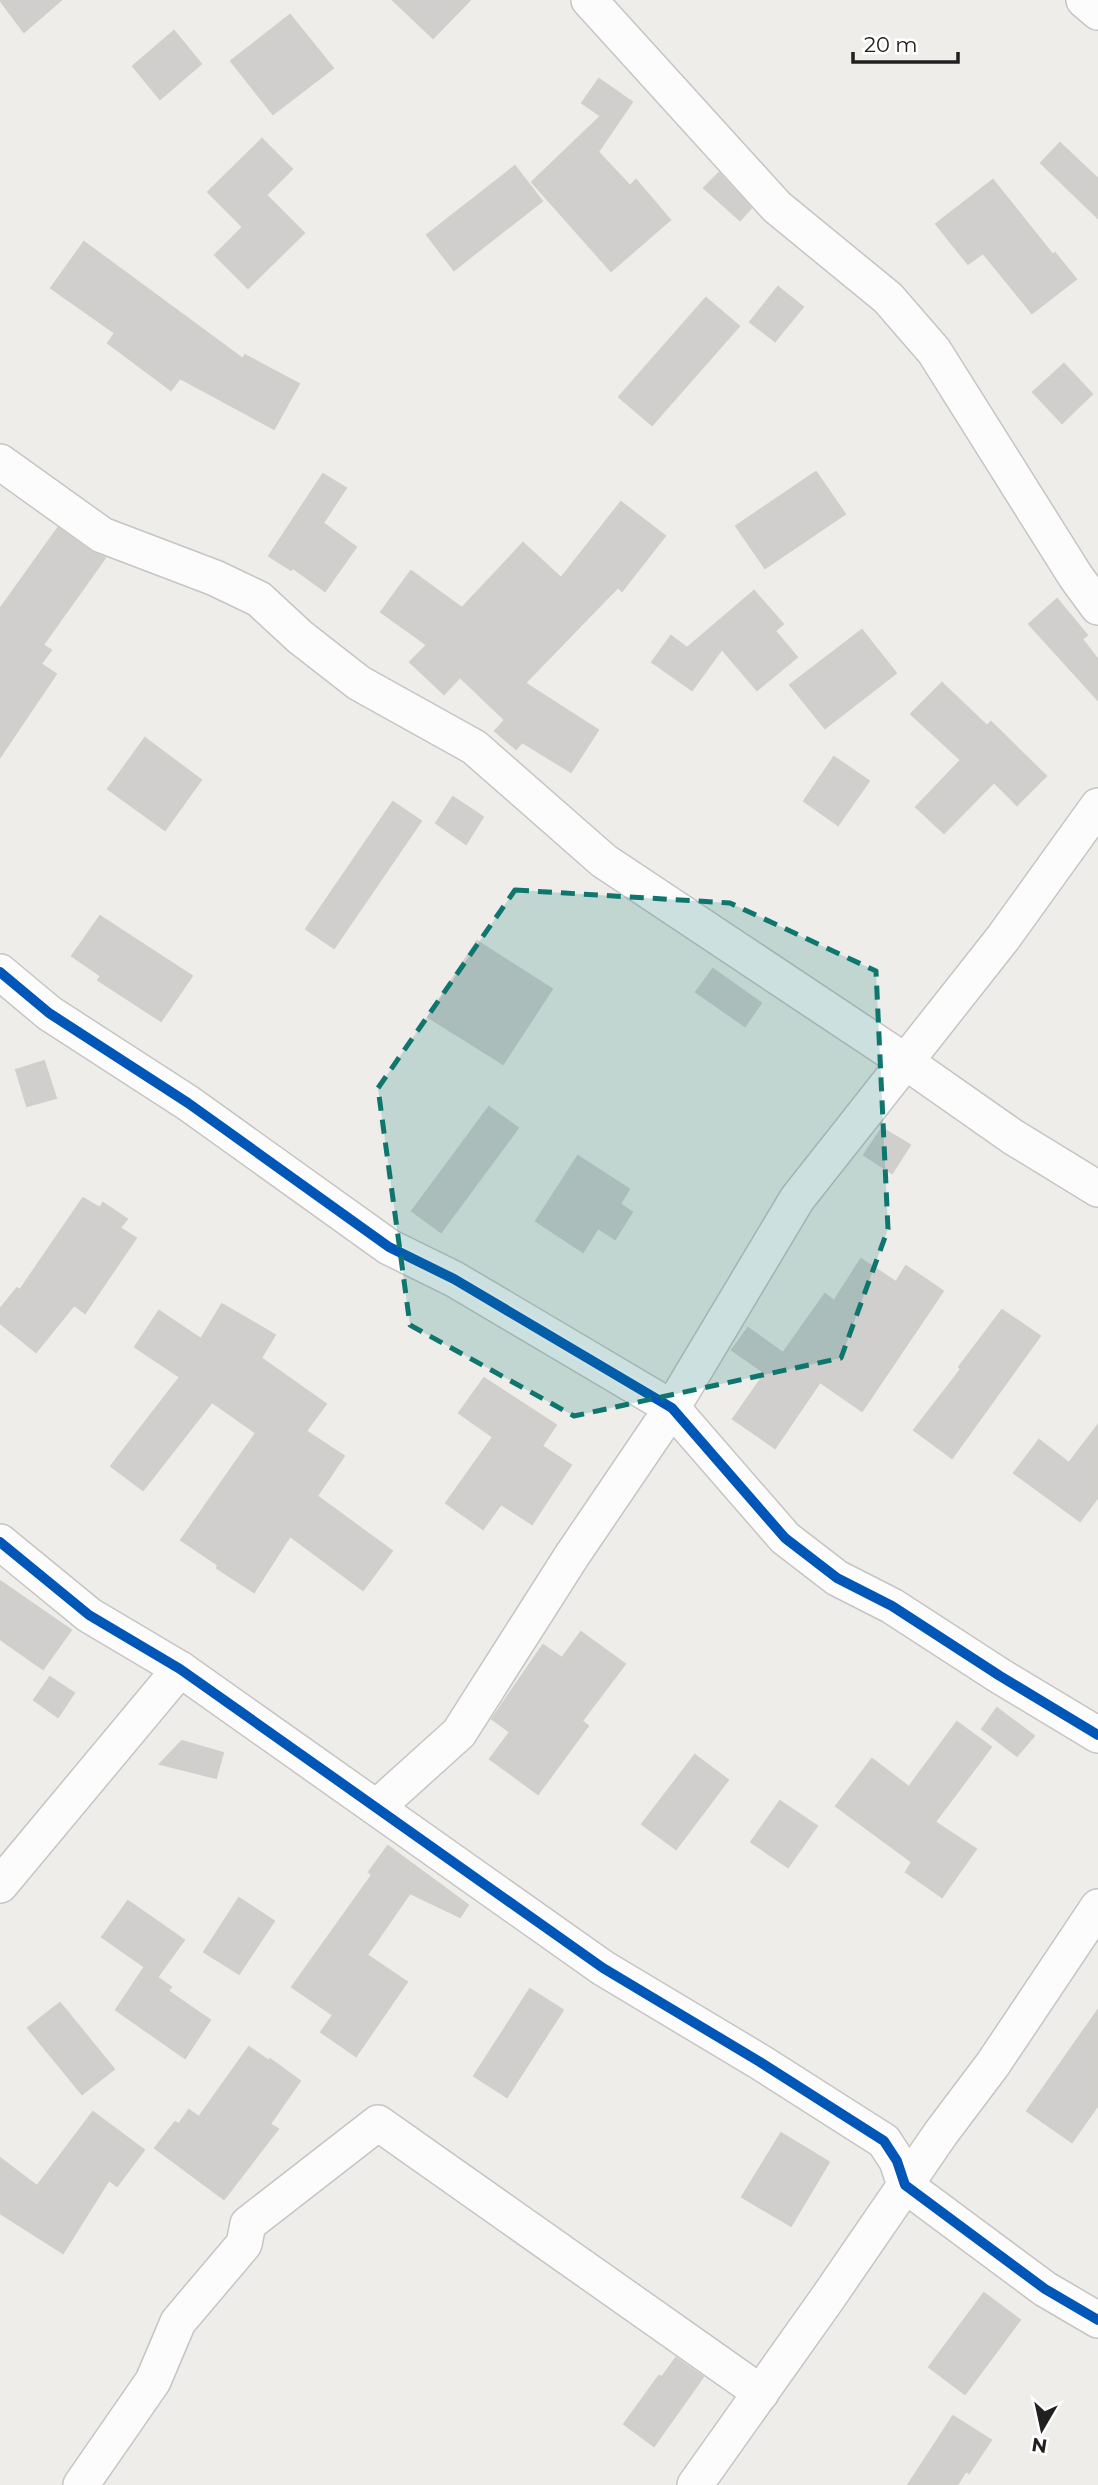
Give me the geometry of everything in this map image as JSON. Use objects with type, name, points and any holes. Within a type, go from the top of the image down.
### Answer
[{"type":"street","points":[[589,0],[778,207],[888,298],[934,351],[1076,577],[1098,607]]},
{"type":"street","points":[[1084,0],[1098,12]]},
{"type":"street","points":[[0,462],[102,535],[215,578],[259,598],[300,637],[359,683],[474,747],[604,861],[1013,1137],[1098,1189]]},
{"type":"street","points":[[377,1807],[459,1733],[571,1557],[672,1408],[797,1199],[1003,939],[1098,806]]},
{"type":"street","points":[[0,972],[49,1013],[188,1103],[389,1247],[453,1279],[672,1408],[785,1538],[837,1578],[892,1606],[1098,1735]]},
{"type":"street","points":[[0,1542],[89,1615],[180,1669],[603,1968],[760,2062],[884,2141],[897,2161],[905,2185],[1045,2289],[1098,2320]]},
{"type":"street","points":[[0,1885],[180,1669]]},
{"type":"street","points":[[695,2485],[941,2133],[993,2064],[1098,1907]]},
{"type":"street","points":[[81,2485],[153,2381],[178,2322],[244,2244],[248,2224],[378,2123],[761,2393]]},
{"type":"street","points":[[884,2141],[941,2133]]},
{"type":"highlighted area","points":[[515,890],[730,903],[876,971],[888,1229],[841,1358],[574,1416],[410,1325],[378,1088]]},
{"type":"building","points":[[0,0],[61,0],[24,32]]},
{"type":"building","points":[[393,0],[470,0],[433,38]]},
{"type":"building","points":[[290,15],[333,68],[273,114],[231,61]]},
{"type":"building","points":[[174,31],[201,64],[160,99],[133,66]]},
{"type":"building","points":[[599,79],[632,102],[598,152],[630,186],[636,180],[670,220],[611,271],[532,182],[601,116],[582,103]]},
{"type":"building","points":[[262,139],[292,169],[266,195],[304,233],[248,288],[215,255],[243,227],[208,192]]},
{"type":"building","points":[[1060,143],[1098,179],[1098,218],[1041,163]]},
{"type":"building","points":[[515,166],[542,201],[454,270],[427,235]]},
{"type":"building","points":[[719,173],[751,208],[740,220],[704,188]]},
{"type":"building","points":[[993,180],[1053,255],[1055,253],[1076,279],[1032,313],[983,253],[968,264],[936,224]]},
{"type":"building","points":[[84,242],[243,359],[245,355],[299,384],[274,429],[180,378],[171,390],[108,343],[115,333],[51,288]]},
{"type":"building","points":[[778,287],[803,307],[775,341],[750,322]]},
{"type":"building","points":[[706,298],[739,326],[652,425],[619,397]]},
{"type":"building","points":[[1064,364],[1092,394],[1062,423],[1033,392]]},
{"type":"building","points":[[816,472],[845,514],[765,568],[736,526]]},
{"type":"building","points":[[323,474],[346,488],[323,523],[356,547],[325,591],[293,568],[291,570],[269,556]]},
{"type":"building","points":[[621,502],[665,536],[622,591],[618,587],[525,683],[598,730],[571,772],[522,742],[516,749],[495,731],[505,720],[460,677],[444,694],[410,662],[427,645],[381,612],[411,571],[462,608],[523,543],[561,578]]},
{"type":"building","points":[[58,528],[90,551],[105,558],[43,645],[51,650],[41,664],[56,674],[0,757],[0,609]]},
{"type":"building","points":[[754,591],[783,624],[775,631],[797,657],[757,690],[722,649],[692,690],[652,662],[671,636],[687,648]]},
{"type":"building","points":[[1057,599],[1087,635],[1082,639],[1098,660],[1098,700],[1029,624]]},
{"type":"building","points":[[862,630],[896,673],[825,728],[790,685]]},
{"type":"building","points":[[942,683],[987,726],[991,722],[1046,776],[1017,805],[994,782],[944,833],[916,807],[961,760],[911,714]]},
{"type":"building","points":[[145,738],[201,780],[165,830],[108,789]]},
{"type":"building","points":[[834,757],[869,781],[838,825],[804,801]]},
{"type":"building","points":[[453,797],[483,817],[466,844],[436,823]]},
{"type":"building","points":[[393,802],[421,821],[334,948],[306,929]]},
{"type":"building","points":[[100,916],[192,976],[161,1021],[98,980],[101,976],[72,956]]},
{"type":"building","points":[[477,941],[552,989],[503,1064],[428,1017]]},
{"type":"building","points":[[713,969],[761,1003],[745,1026],[696,992]]},
{"type":"building","points":[[44,1061],[56,1098],[27,1106],[16,1070]]},
{"type":"building","points":[[489,1107],[518,1128],[441,1232],[412,1211]]},
{"type":"building","points":[[882,1128],[910,1145],[892,1173],[864,1155]]},
{"type":"building","points":[[578,1156],[629,1189],[620,1204],[632,1212],[615,1239],[598,1228],[583,1252],[536,1221]]},
{"type":"building","points":[[83,1198],[100,1208],[103,1203],[127,1219],[120,1228],[136,1238],[85,1313],[74,1305],[36,1352],[0,1323],[0,1309],[17,1288],[20,1290]]},
{"type":"building","points":[[861,1259],[896,1282],[906,1266],[943,1291],[862,1411],[820,1382],[775,1448],[733,1419],[765,1373],[732,1350],[748,1328],[783,1353],[825,1294],[834,1301]]},
{"type":"building","points":[[222,1304],[275,1335],[261,1358],[326,1404],[306,1431],[344,1456],[317,1496],[392,1551],[363,1590],[290,1536],[254,1592],[181,1540],[256,1433],[212,1402],[143,1490],[111,1466],[180,1377],[135,1347],[159,1311],[201,1339]]},
{"type":"building","points":[[1002,1310],[1040,1336],[952,1458],[914,1430]]},
{"type":"building","points":[[484,1378],[556,1425],[542,1446],[571,1465],[532,1524],[501,1504],[483,1529],[446,1503],[493,1437],[459,1413]]},
{"type":"building","points":[[1098,1425],[1098,1497],[1080,1521],[1014,1473],[1039,1440],[1069,1463]]},
{"type":"building","points":[[0,1581],[71,1630],[43,1669],[0,1639]]},
{"type":"building","points":[[581,1632],[625,1664],[582,1721],[588,1726],[538,1794],[490,1759],[510,1732],[492,1719],[543,1645],[562,1658]]},
{"type":"building","points":[[50,1677],[74,1693],[58,1717],[34,1700]]},
{"type":"building","points":[[997,1708],[1034,1736],[1017,1756],[982,1729]]},
{"type":"building","points":[[957,1722],[991,1747],[935,1822],[976,1849],[942,1897],[906,1872],[912,1862],[836,1806],[872,1759],[909,1787]]},
{"type":"building","points":[[182,1741],[223,1753],[216,1778],[160,1764]]},
{"type":"building","points":[[695,1755],[728,1780],[676,1849],[642,1824]]},
{"type":"building","points":[[780,1801],[817,1826],[788,1867],[751,1842]]},
{"type":"building","points":[[388,1846],[468,1905],[460,1917],[410,1893],[367,1955],[407,1982],[356,2056],[321,2032],[333,2015],[292,1987],[372,1875],[369,1872]]},
{"type":"building","points":[[239,1898],[274,1921],[239,1974],[204,1952]]},
{"type":"building","points":[[128,1901],[184,1940],[158,1976],[102,1937]]},
{"type":"building","points":[[144,1968],[171,1987],[168,1991],[210,2020],[185,2058],[116,2010]]},
{"type":"building","points":[[530,1989],[563,2010],[507,2097],[474,2076]]},
{"type":"building","points":[[60,2003],[114,2069],[82,2094],[28,2028]]},
{"type":"building","points":[[1098,2010],[1098,2105],[1072,2142],[1027,2111]]},
{"type":"building","points":[[249,2047],[300,2081],[270,2124],[278,2129],[224,2199],[155,2148],[175,2122],[179,2124],[189,2110],[199,2117]]},
{"type":"building","points":[[93,2112],[144,2150],[117,2186],[109,2180],[63,2253],[0,2213],[0,2158],[37,2186]]},
{"type":"building","points":[[781,2133],[829,2162],[791,2226],[742,2197]]},
{"type":"building","points":[[984,2293],[1020,2320],[965,2394],[929,2367]]},
{"type":"building","points":[[676,2358],[703,2377],[654,2446],[624,2424],[659,2376],[662,2377]]},
{"type":"building","points":[[953,2416],[991,2440],[969,2473],[966,2471],[957,2485],[908,2485]]},
{"type":"cycle path","points":[[0,972],[49,1013],[188,1103],[389,1247],[454,1279],[672,1408],[785,1538],[837,1578],[892,1606],[1098,1735]]},
{"type":"cycle path","points":[[0,1542],[89,1615],[180,1669],[603,1968],[760,2062],[884,2141],[897,2161],[905,2185],[1045,2289],[1098,2320]]}]
